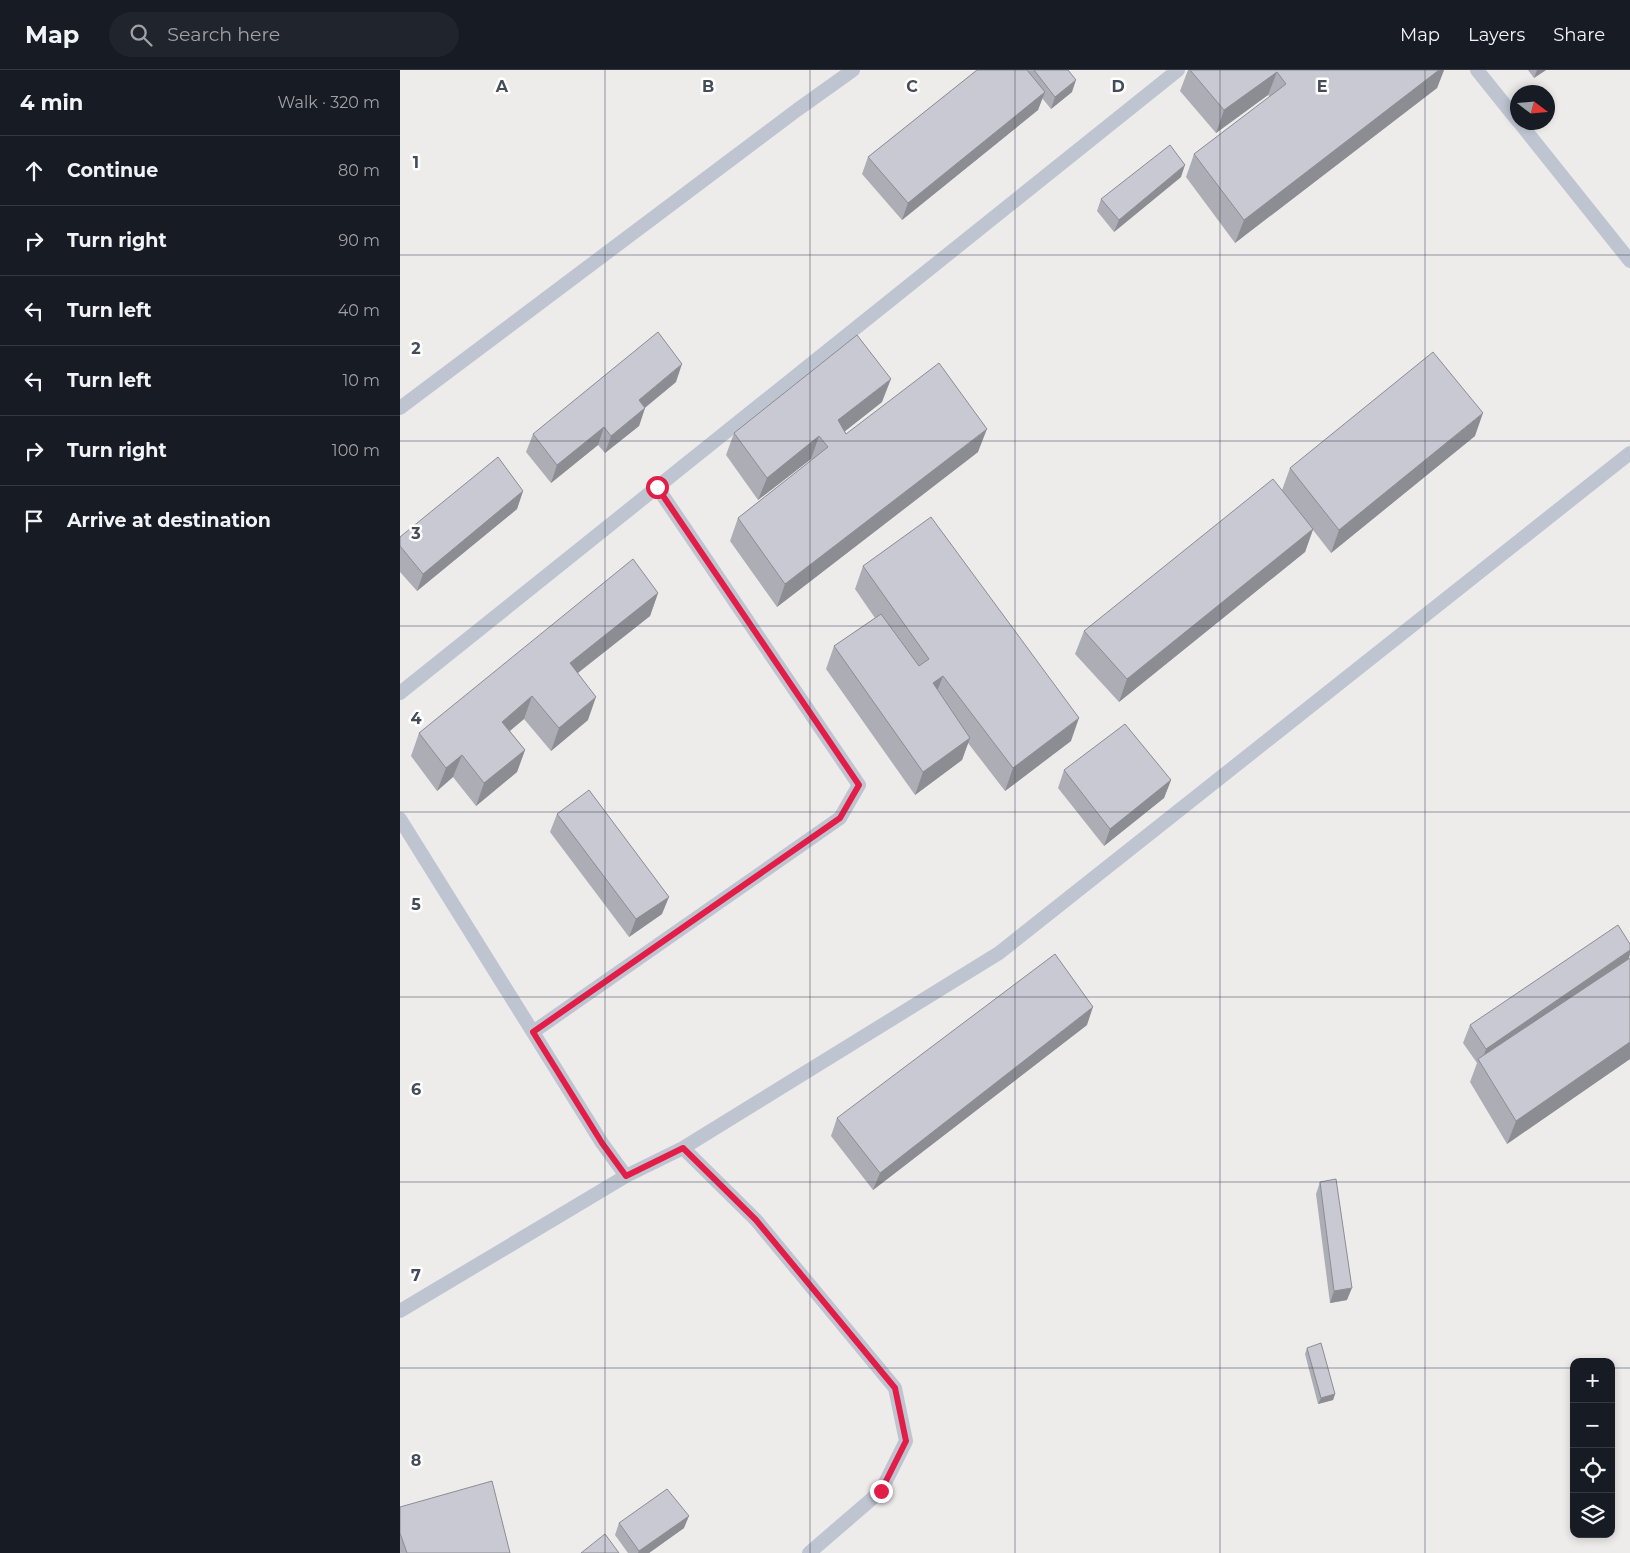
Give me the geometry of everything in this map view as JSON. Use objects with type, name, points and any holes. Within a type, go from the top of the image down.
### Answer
[{"type":"lane","points":[[400,408],[797,110],[854,70]]},
{"type":"lane","points":[[400,693],[1178,70]]},
{"type":"lane","points":[[1477,70],[1510,112]]},
{"type":"lane","points":[[1524,130],[1630,261]]},
{"type":"lane","points":[[400,1311],[626,1176],[683,1148],[999,953],[1630,453]]},
{"type":"lane","points":[[533,1032],[840,818],[859,785],[657,487]]},
{"type":"lane","points":[[400,819],[602,1143],[626,1176]]},
{"type":"lane","points":[[683,1148],[756,1220],[895,1388],[906,1441],[881,1491],[809,1553]]},
{"type":"building","points":[[977,70],[1027,70],[1045,92],[908,203],[868,157]]},
{"type":"building","points":[[1034,70],[1068,70],[1076,80],[1055,97]]},
{"type":"building","points":[[1190,70],[1439,70],[1244,220],[1194,154],[1286,84],[1277,72],[1224,110]]},
{"type":"building","points":[[1170,145],[1185,165],[1119,220],[1101,199]]},
{"type":"building","points":[[658,332],[682,364],[639,400],[645,408],[611,436],[604,427],[557,465],[533,434]]},
{"type":"building","points":[[857,335],[891,379],[838,420],[846,434],[939,363],[987,429],[785,584],[738,518],[828,447],[819,436],[767,478],[734,433]]},
{"type":"building","points":[[1433,352],[1483,413],[1339,530],[1290,468]]},
{"type":"building","points":[[498,457],[523,491],[423,574],[400,546],[400,537]]},
{"type":"building","points":[[1273,479],[1313,529],[1127,679],[1084,631]]},
{"type":"building","points":[[931,517],[1079,718],[1013,768],[943,676],[933,683],[970,738],[923,772],[834,646],[881,614],[919,666],[929,659],[863,566]]},
{"type":"building","points":[[633,559],[658,593],[570,663],[596,697],[559,728],[532,696],[502,722],[525,750],[484,783],[462,755],[446,768],[419,733]]},
{"type":"building","points":[[1125,724],[1171,780],[1110,829],[1064,770]]},
{"type":"building","points":[[589,790],[669,897],[636,919],[557,814]]},
{"type":"building","points":[[1618,925],[1630,944],[1630,950],[1486,1049],[1470,1025]]},
{"type":"building","points":[[1055,954],[1093,1007],[880,1173],[837,1118]]},
{"type":"building","points":[[1630,958],[1630,1042],[1516,1121],[1478,1059]]},
{"type":"building","points":[[1336,1179],[1352,1288],[1334,1291],[1320,1182]]},
{"type":"building","points":[[1321,1343],[1335,1394],[1321,1398],[1307,1348]]},
{"type":"building","points":[[492,1481],[510,1553],[407,1553],[400,1533],[400,1507]]},
{"type":"building","points":[[667,1489],[689,1516],[639,1551],[619,1523]]},
{"type":"building","points":[[605,1534],[619,1553],[581,1553]]},
{"type":"route","points":[[657,487],[859,785],[840,818],[533,1032],[602,1143],[626,1176],[683,1148],[756,1220],[895,1388],[906,1441],[881,1491]]}]
